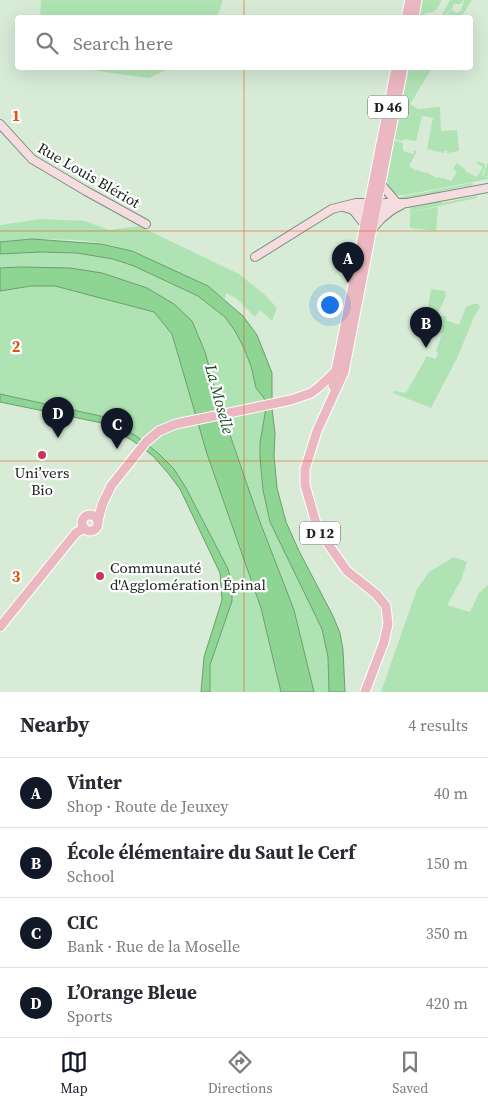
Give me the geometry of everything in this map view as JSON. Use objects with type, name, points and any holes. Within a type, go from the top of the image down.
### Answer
[{"type":"main road","points":[[407,15],[410,0]]},
{"type":"main road","points":[[414,15],[417,0]]},
{"type":"main road","name":"D 46","points":[[372,207],[396,70]]},
{"type":"main road","points":[[377,186],[403,70]]},
{"type":"main road","points":[[0,627],[70,539],[84,528],[82,525],[83,519],[95,518],[111,486],[146,442],[159,431],[185,423],[280,404],[319,388],[339,372],[372,207]]},
{"type":"main road","points":[[300,397],[325,378],[342,356]]},
{"type":"main road","name":"D 12","points":[[339,372],[310,452],[305,469],[305,485],[316,524],[339,561],[347,571],[376,594],[386,606],[388,624],[384,642],[365,692]]},
{"type":"main road","points":[[319,388],[330,400]]},
{"type":"street","name":"Rue Louis Blériot","points":[[0,124],[32,159],[146,224]]},
{"type":"street","points":[[355,206],[377,186],[401,203]]},
{"type":"street","points":[[372,207],[488,188]]},
{"type":"street","points":[[355,206],[369,227],[401,203]]},
{"type":"street","points":[[255,257],[332,209],[355,206],[392,210]]},
{"type":"shaded area","points":[[41,0],[223,0],[218,15],[40,15]]},
{"type":"shaded area","points":[[421,0],[442,0],[434,12],[419,15]]},
{"type":"shaded area","points":[[450,0],[463,0],[461,4],[454,4],[452,9],[442,15]]},
{"type":"shaded area","points":[[464,0],[472,0],[462,15],[446,15],[452,10],[456,13],[461,11]]},
{"type":"shaded area","points":[[91,70],[166,70],[149,78]]},
{"type":"shaded area","points":[[409,70],[431,70],[410,104],[418,109],[440,107],[441,131],[457,130],[459,151],[447,153],[447,151],[444,151],[444,153],[427,149],[433,118],[422,116],[416,141],[394,139],[400,110],[404,102],[403,98]]},
{"type":"shaded area","points":[[394,140],[403,143],[403,151],[413,154],[414,151],[417,151],[409,166],[416,171],[426,172],[437,178],[451,181],[457,172],[453,169],[457,163],[465,171],[477,177],[483,167],[476,163],[484,163],[483,176],[488,162],[488,176],[484,176],[488,177],[488,179],[405,195],[395,195],[389,189],[387,181]]},
{"type":"shaded area","points":[[472,183],[473,185],[439,193],[400,199],[400,197]]},
{"type":"shaded area","points":[[476,196],[477,198],[409,212],[411,208],[440,201],[443,203]]},
{"type":"shaded area","points":[[437,207],[436,231],[410,228],[410,212]]},
{"type":"shaded area","points":[[41,219],[85,221],[109,230],[139,226],[239,274],[266,296],[277,308],[272,321],[260,310],[255,317],[237,299],[226,293],[225,299],[175,271],[138,254],[117,247],[101,243],[50,239],[0,242],[0,225]]},
{"type":"shaded area","points":[[32,239],[101,244],[132,251],[208,286],[243,316],[257,335],[272,373],[272,409],[275,433],[274,456],[277,488],[286,522],[340,633],[343,650],[345,692],[329,692],[328,657],[322,629],[270,522],[263,490],[260,458],[260,443],[267,402],[256,388],[251,366],[235,331],[225,317],[198,296],[134,266],[113,259],[77,253],[0,254],[0,242]]},
{"type":"shaded area","points":[[77,253],[113,259],[134,266],[198,296],[225,317],[235,331],[251,366],[256,388],[267,402],[260,443],[263,490],[322,629],[328,657],[329,692],[314,692],[294,610],[260,522],[219,403],[205,352],[192,321],[21,267],[0,268],[0,254]]},
{"type":"shaded area","points":[[0,268],[70,268],[102,273],[147,288],[174,304],[192,321],[205,352],[219,403],[260,522],[294,610],[314,692],[281,692],[261,608],[207,454],[172,334],[154,312],[55,286],[31,286],[0,291]]},
{"type":"shaded area","points":[[31,286],[55,286],[154,312],[173,334],[207,454],[261,608],[281,692],[210,692],[210,665],[232,601],[228,569],[186,488],[173,469],[158,453],[136,436],[105,417],[0,394],[0,291]]},
{"type":"shaded area","points":[[431,289],[445,291],[446,296],[438,313],[433,313],[436,316],[426,336],[427,314]]},
{"type":"shaded area","points":[[478,304],[480,307],[458,356],[431,408],[393,393],[394,391],[406,393],[427,356],[436,359],[438,352],[436,351],[442,334],[434,329],[441,315],[447,317],[446,320],[459,325],[466,307]]},
{"type":"shaded area","points":[[0,394],[105,417],[136,436],[158,453],[174,469],[186,488],[228,569],[232,584],[232,601],[210,665],[210,692],[201,692],[204,657],[222,600],[220,573],[180,489],[153,456],[133,441],[102,423],[0,402]]},
{"type":"shaded area","points":[[454,557],[467,562],[461,580],[447,605],[470,612],[479,593],[488,585],[488,692],[381,692],[417,589],[429,572]]},
{"type":"place","name":"Vinter","points":[[348,283]]},
{"type":"place","name":"École élémentaire du Saut le Cerf","points":[[426,348]]},
{"type":"place","name":"L’Orange Bleue","points":[[58,438]]},
{"type":"place","name":"CIC","points":[[117,449]]},
{"type":"place","name":"Uni’vers Bio","points":[[42,455]]},
{"type":"place","name":"Communauté d'Agglomération Épinal","points":[[100,576]]},
{"type":"water label","name":"La Moselle","points":[[220,399]]}]
